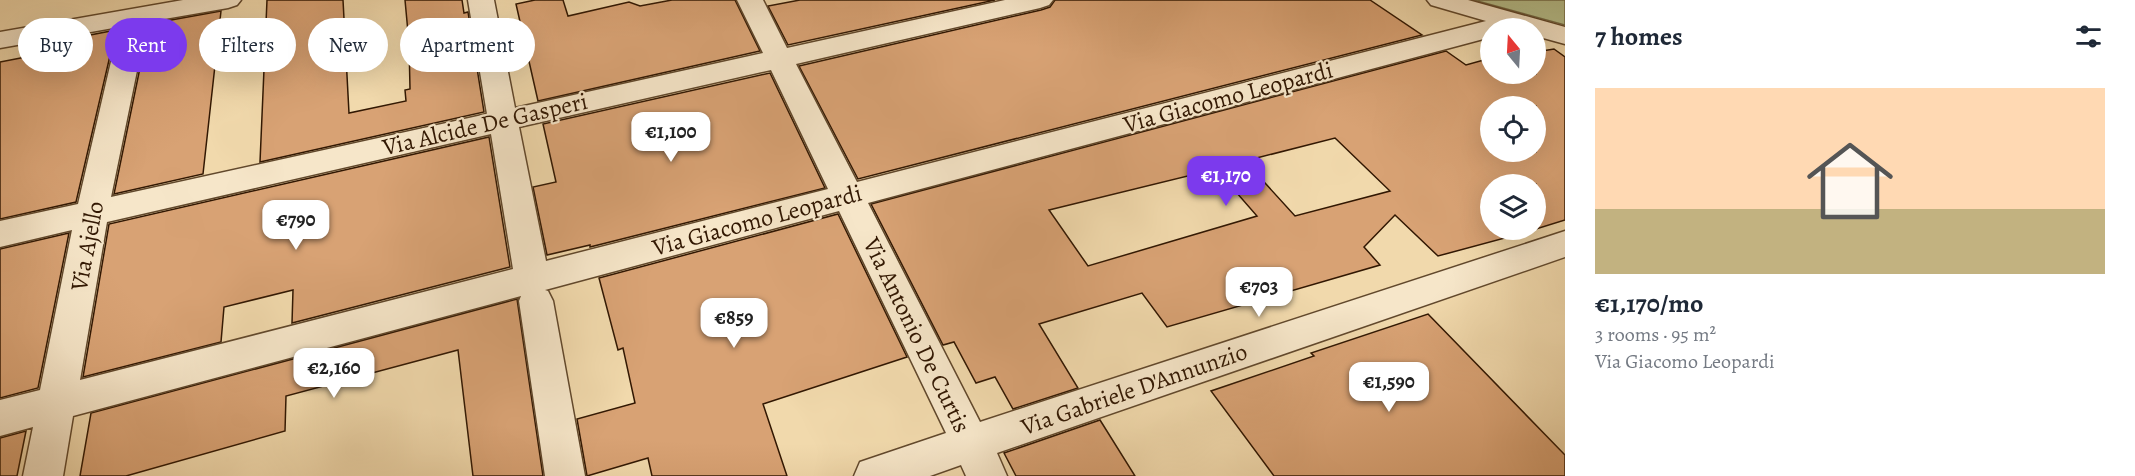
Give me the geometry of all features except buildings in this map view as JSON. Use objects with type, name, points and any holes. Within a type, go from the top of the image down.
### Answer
[{"type":"street","points":[[0,40],[228,0]]},
{"type":"street","points":[[481,0],[565,476]]},
{"type":"street","name":"Via Antonio De Curtis","points":[[750,0],[979,460]]},
{"type":"street","name":"Via Alcide De Gasperi","points":[[0,234],[1040,0]]},
{"type":"street","points":[[1440,0],[1501,18]]},
{"type":"street","name":"Via Ajello","points":[[43,476],[92,213],[135,16]]},
{"type":"street","name":"Via Giacomo Leopardi","points":[[0,418],[534,290],[849,197],[1480,31]]},
{"type":"street","points":[[1546,31],[1565,36]]},
{"type":"street","name":"Via Gabriele D'Annunzio","points":[[874,476],[979,460],[1565,244]]},
{"type":"green space","points":[[1474,0],[1565,0],[1565,25]]}]
